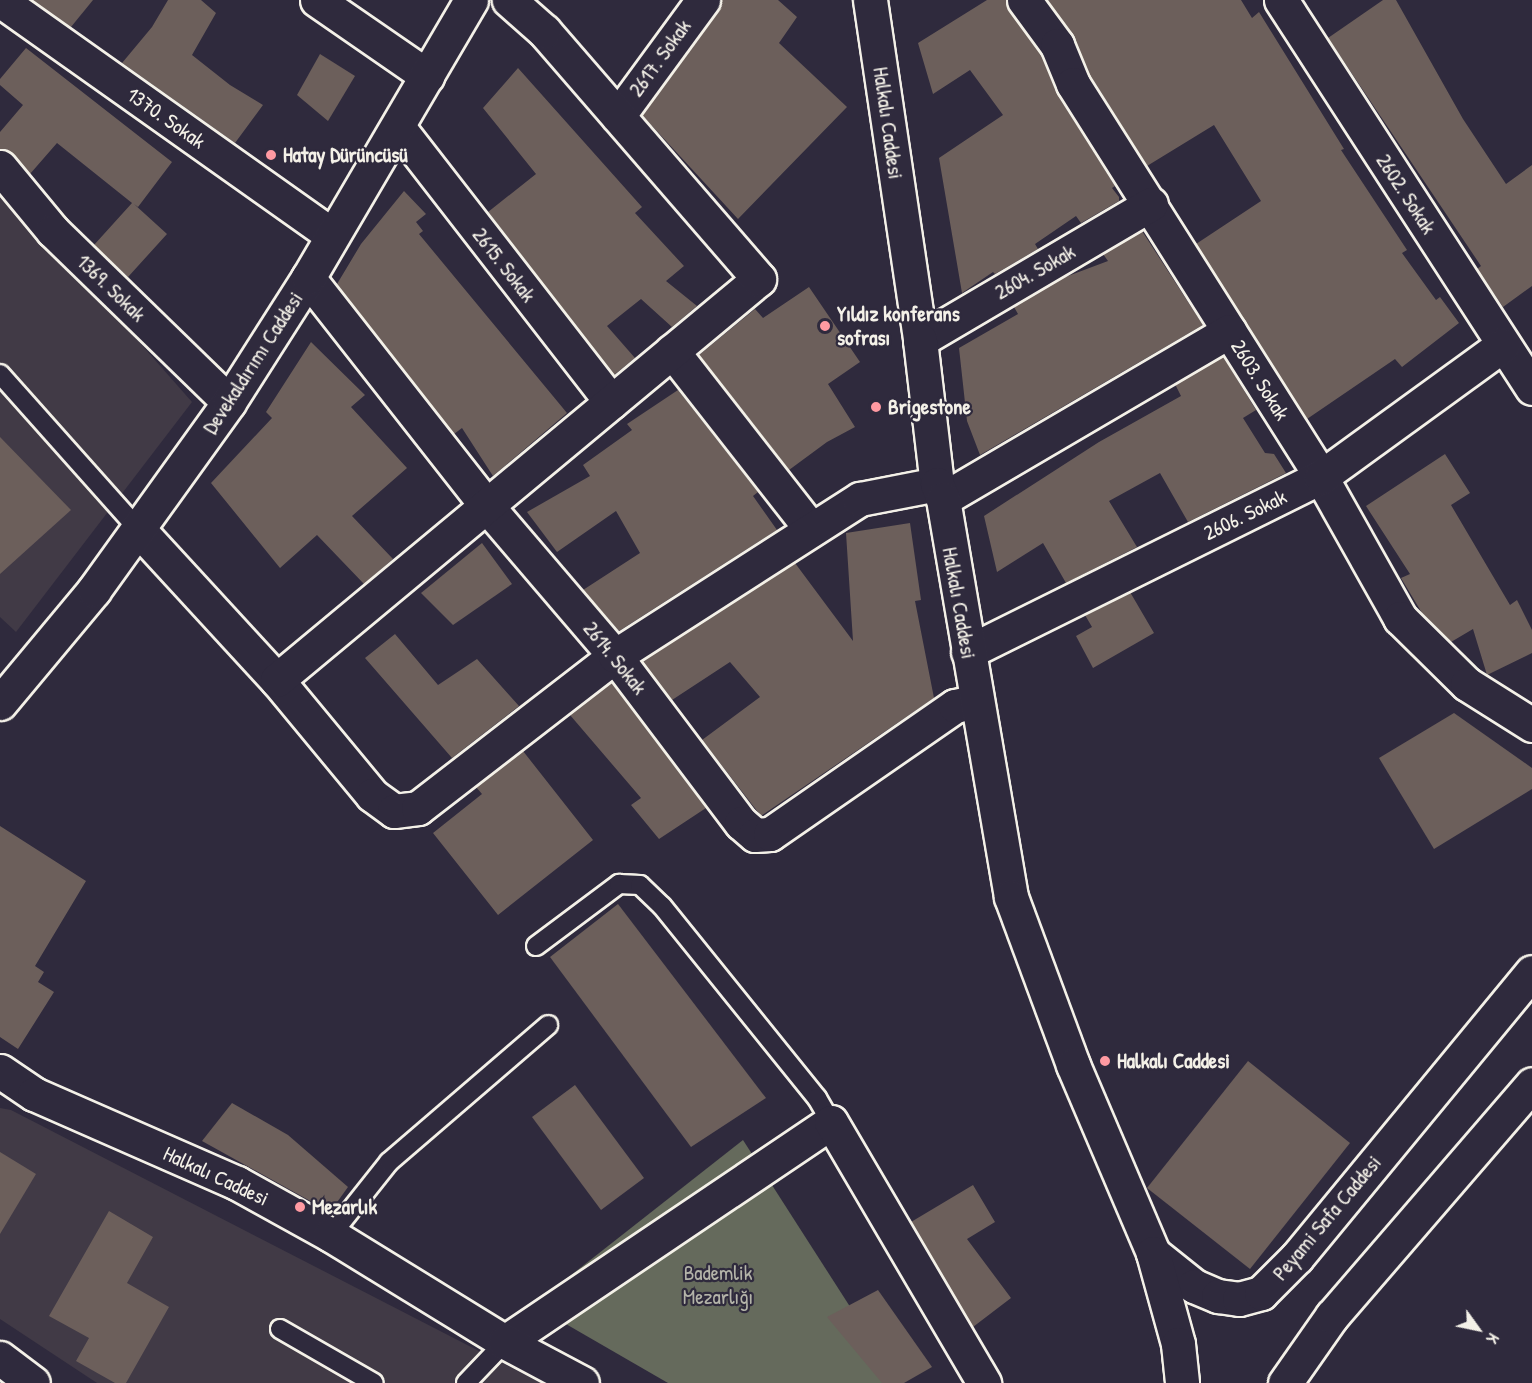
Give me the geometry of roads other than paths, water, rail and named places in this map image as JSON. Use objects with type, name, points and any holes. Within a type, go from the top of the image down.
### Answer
[{"type":"street","name":"1370. Sokak","points":[[0,0],[332,235]]},
{"type":"street","points":[[317,0],[427,76]]},
{"type":"street","name":"Devekaldırımı Caddesi","points":[[0,703],[94,590],[229,402],[308,278],[471,0]]},
{"type":"street","points":[[277,680],[759,279],[544,31],[509,0]]},
{"type":"street","name":"2617. Sokak","points":[[618,116],[703,0]]},
{"type":"street","name":"Halkalı Caddesi","points":[[870,0],[940,492],[1011,897],[1073,1065],[1153,1253]]},
{"type":"street","name":"2603. Sokak","points":[[1024,0],[1057,45],[1073,84],[1151,204],[1321,477],[1400,618],[1467,684],[1532,725]]},
{"type":"street","name":"2602. Sokak","points":[[1281,0],[1532,388]]},
{"type":"street","name":"2615. Sokak","points":[[398,127],[610,402]]},
{"type":"street","name":"1369. Sokak","points":[[0,167],[53,231],[229,402]]},
{"type":"street","name":"2604. Sokak","points":[[920,340],[1151,204]]},
{"type":"street","name":"2614. Sokak","points":[[308,278],[486,505],[615,656],[741,823],[755,835],[770,834],[955,706],[976,701]]},
{"type":"street","points":[[138,529],[277,680],[372,795],[394,811],[418,808],[615,656],[860,499],[940,492],[1229,331]]},
{"type":"street","name":"2606. Sokak","points":[[968,652],[1321,477],[1503,345]]},
{"type":"street","points":[[672,351],[811,529]]},
{"type":"street","name":"Peyami Safa Caddesi","points":[[1153,1253],[1194,1286],[1218,1296],[1239,1299],[1261,1293],[1297,1257],[1532,972]]},
{"type":"street","name":"Halkalı Caddesi","points":[[0,1071],[34,1094],[237,1183],[331,1235],[505,1342],[582,1383]]},
{"type":"street","points":[[1285,1383],[1332,1316],[1532,1084]]},
{"type":"street","points":[[0,1088],[34,1094]]},
{"type":"street","points":[[505,1342],[831,1122],[984,1383]]},
{"type":"street","points":[[1153,1253],[1178,1344],[1182,1383]]},
{"type":"street","points":[[0,1358],[33,1383]]},
{"type":"lane","points":[[0,374],[138,529]]},
{"type":"lane","points":[[536,946],[619,884],[640,885],[662,906],[810,1089],[831,1122]]},
{"type":"lane","points":[[331,1235],[389,1162],[548,1025]]},
{"type":"lane","points":[[280,1329],[374,1383]]},
{"type":"lane","points":[[466,1383],[505,1342]]},
{"type":"place","name":"Hatay Dürüncüsü","points":[[271,155]]},
{"type":"place","name":"Yıldız konferans sofrası","points":[[825,326]]},
{"type":"place","name":"Brigestone","points":[[876,407]]},
{"type":"place","name":"Halkalı Caddesi","points":[[1105,1061]]},
{"type":"place","name":"Mezarlık","points":[[300,1207]]},
{"type":"park label","name":"Bademlik Mezarlığı","points":[[718,1285]]}]
